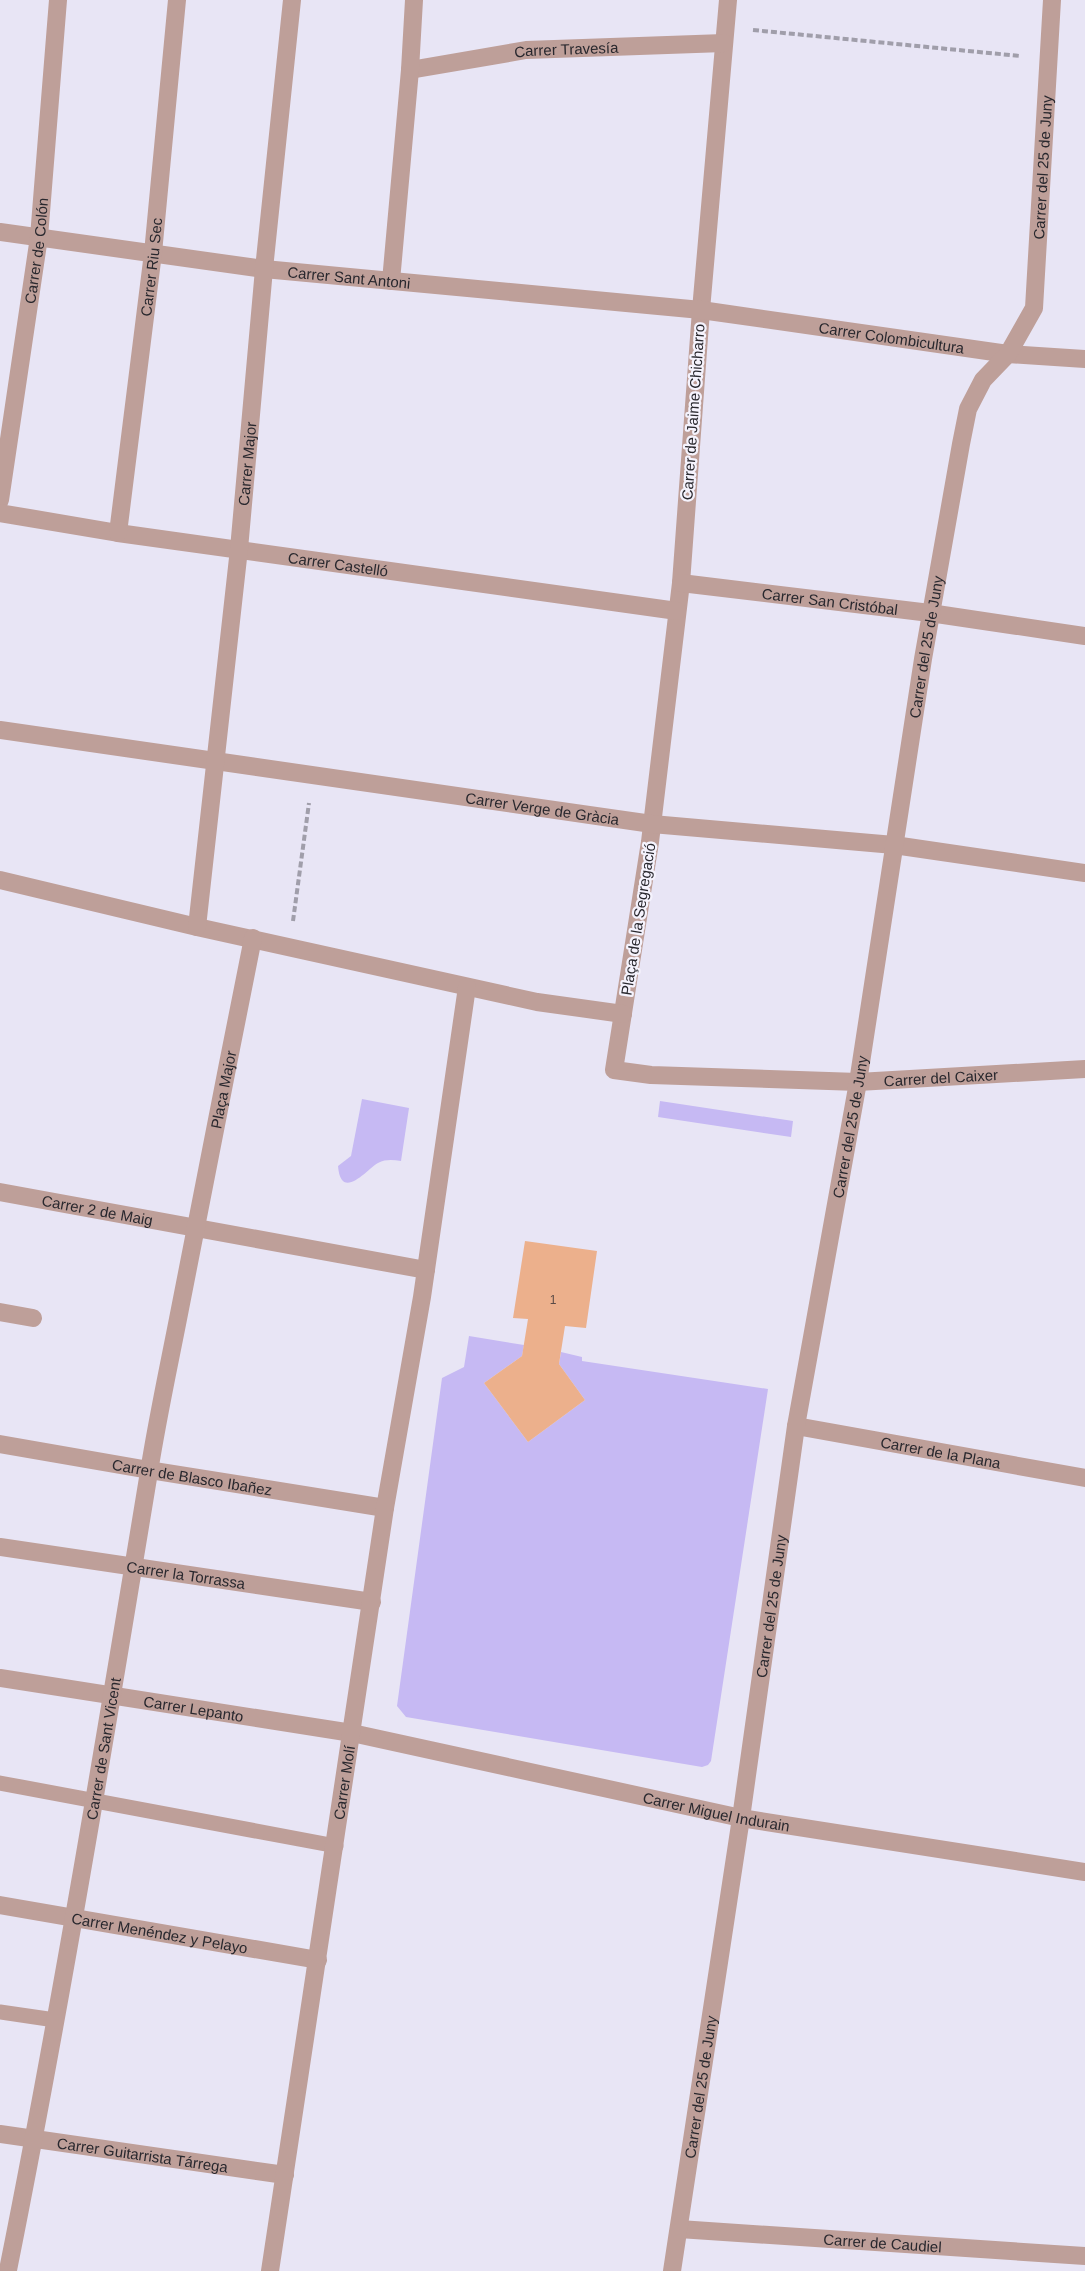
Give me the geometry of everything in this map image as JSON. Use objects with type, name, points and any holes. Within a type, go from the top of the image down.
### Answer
[{"type":"street","name":"Carrer de Colón","points":[[0,500],[39,237],[58,0]]},
{"type":"street","name":"Carrer Riu Sec","points":[[118,533],[153,253],[177,0]]},
{"type":"street","name":"Carrer Major","points":[[197,927],[239,549],[291,0]]},
{"type":"street","points":[[391,281],[414,0]]},
{"type":"street","name":"Carrer de Jaime Chicharro","points":[[652,824],[681,583],[701,310],[728,0]]},
{"type":"street","name":"Carrer del 25 de Juny","points":[[672,2271],[741,1818],[796,1426],[858,1082],[930,613],[968,409],[983,380],[1008,354],[1034,308],[1052,0]]},
{"type":"street","name":"Carrer Travesía","points":[[410,70],[526,50],[725,35]]},
{"type":"street","name":"Carrer Sant Antoni","points":[[0,232],[264,268],[701,310]]},
{"type":"street","name":"Carrer Colombicultura","points":[[701,310],[1008,354],[1085,359]]},
{"type":"street","name":"Carrer Castelló","points":[[0,513],[118,533],[677,610]]},
{"type":"street","name":"Carrer San Cristóbal","points":[[681,583],[930,613],[1085,636]]},
{"type":"street","name":"Carrer Verge de Gràcia","points":[[0,730],[652,824],[894,845],[1085,873]]},
{"type":"street","name":"Plaça de la Segregació","points":[[651,1075],[614,1070],[652,824]]},
{"type":"street","points":[[0,880],[197,927],[467,987],[426,1270],[195,1227]]},
{"type":"street","name":"Plaça Major","points":[[195,1227],[254,938]]},
{"type":"street","name":"Plaça de la Segregació","points":[[467,987],[537,1002],[623,1014]]},
{"type":"street","name":"Carrer del Caixer","points":[[651,1075],[858,1082],[1085,1069]]},
{"type":"street","name":"Carrer 2 de Maig","points":[[0,1192],[195,1227]]},
{"type":"street","name":"Carrer de Sant Vicent","points":[[7,2270],[74,1919],[135,1567],[149,1470],[195,1227]]},
{"type":"street","name":"Carrer Molí","points":[[270,2271],[336,1846],[385,1508],[426,1270]]},
{"type":"street","points":[[0,1312],[33,1318]]},
{"type":"street","name":"Carrer de la Plana","points":[[796,1426],[1085,1478]]},
{"type":"street","name":"Carrer de Blasco Ibañez","points":[[0,1444],[385,1508]]},
{"type":"street","name":"Carrer la Torrassa","points":[[0,1546],[372,1602]]},
{"type":"street","name":"Carrer Lepanto","points":[[0,1678],[352,1733]]},
{"type":"street","name":"Carrer Miguel Indurain","points":[[352,1733],[741,1818],[1085,1872]]},
{"type":"street","name":"Carrer Menéndez y Pelayo","points":[[0,1905],[318,1960]]},
{"type":"street","name":"Carrer Guitarrista Tárrega","points":[[0,2134],[285,2175]]},
{"type":"street","name":"Carrer de Caudiel","points":[[679,2229],[1085,2256]]},
{"type":"lane","points":[[0,1783],[336,1846]]},
{"type":"lane","points":[[0,2013],[55,2020]]},
{"type":"path","points":[[725,35],[1048,58]]},
{"type":"path","points":[[293,924],[312,776]]},
{"type":"shaded area","points":[[362,1099],[409,1108],[401,1161],[381,1162],[349,1183],[344,1182],[340,1177],[338,1166],[351,1156]]},
{"type":"shaded area","points":[[660,1101],[793,1121],[791,1137],[658,1117]]},
{"type":"shaded area","points":[[469,1336],[524,1345],[522,1356],[484,1383],[528,1442],[585,1400],[559,1364],[561,1352],[582,1357],[582,1361],[768,1389],[711,1761],[708,1765],[702,1767],[406,1717],[397,1706],[442,1378],[464,1367]]},
{"type":"building","points":[[525,1241],[597,1251],[586,1328],[565,1326],[559,1364],[585,1400],[528,1442],[484,1383],[522,1356],[528,1319],[513,1318]]}]
